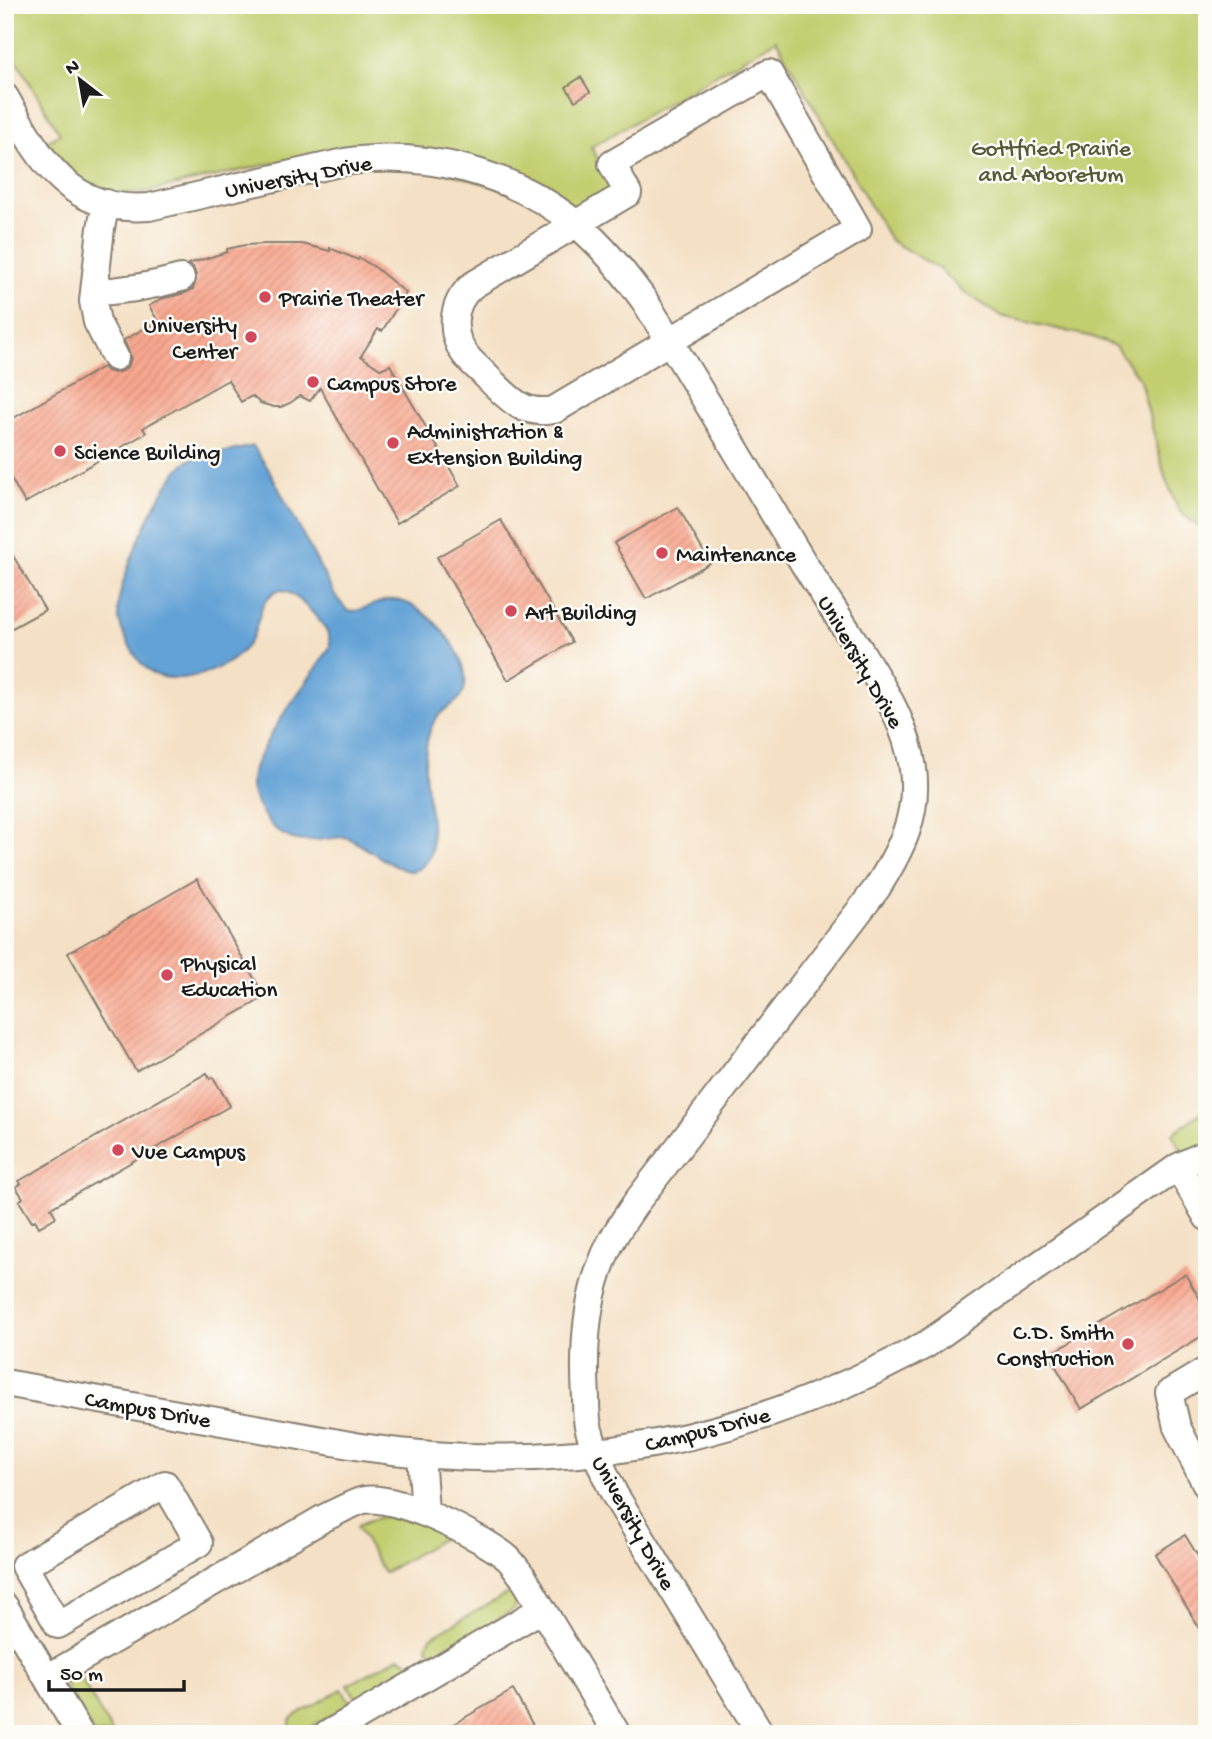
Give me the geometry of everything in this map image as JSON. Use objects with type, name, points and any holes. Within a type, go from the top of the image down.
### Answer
[{"type":"street","points":[[769,73],[858,229],[670,340],[554,410],[537,412],[527,410],[508,396],[468,358],[460,346],[454,320],[457,306],[468,289],[477,282],[628,193],[612,164],[769,73]]},
{"type":"street","name":"University Drive","points":[[5,97],[15,135],[37,153],[56,175],[79,192],[106,203],[149,206],[344,162],[395,159],[445,164],[487,175],[534,196],[576,224],[623,272],[644,300],[892,705],[906,738],[914,771],[913,804],[905,839],[877,888],[638,1200],[621,1226],[603,1259],[590,1306],[585,1341],[584,1382],[588,1427],[604,1474],[761,1734]]},
{"type":"street","points":[[106,203],[94,292],[94,312],[115,357]]},
{"type":"street","points":[[94,292],[138,289],[181,278]]},
{"type":"street","name":"Campus Drive","points":[[5,1383],[361,1447],[421,1454],[511,1458],[595,1453],[670,1440],[733,1425],[818,1396],[873,1372],[926,1344],[1178,1167],[1207,1153]]},
{"type":"street","points":[[1178,1167],[1207,1217]]},
{"type":"street","points":[[1207,1370],[1169,1393],[1177,1427],[1207,1486]]},
{"type":"street","points":[[421,1454],[425,1512]]},
{"type":"street","points":[[165,1484],[199,1543],[165,1563],[58,1625],[24,1566],[165,1484]]},
{"type":"street","points":[[47,1678],[324,1518],[365,1500],[388,1502],[425,1512],[507,1557],[523,1577],[611,1732]]},
{"type":"street","points":[[165,1563],[185,1598]]},
{"type":"street","points":[[5,1606],[80,1734]]},
{"type":"street","points":[[328,1734],[542,1609]]},
{"type":"green space","name":"Gottfried Prairie and Arboretum","points":[[5,5],[1207,5],[1207,534],[1179,511],[1165,477],[1140,380],[1115,346],[1093,337],[1001,316],[963,291],[939,269],[890,240],[776,40],[591,147],[615,189],[578,212],[364,147],[313,154],[150,191],[114,193],[104,192],[80,181],[45,143],[60,134],[5,41]]},
{"type":"green space","points":[[1207,1108],[1207,1192],[1172,1134]]},
{"type":"green space","points":[[388,1515],[418,1522],[443,1538],[384,1573],[357,1526]]},
{"type":"green space","points":[[508,1593],[517,1600],[513,1610],[440,1652],[428,1649],[427,1644],[431,1637]]},
{"type":"green space","points":[[399,1657],[407,1661],[407,1670],[358,1701],[348,1685]]},
{"type":"green space","points":[[76,1670],[113,1734],[94,1734],[65,1685],[65,1679]]},
{"type":"green space","points":[[342,1689],[351,1704],[302,1732],[295,1733],[290,1729],[290,1720],[293,1717]]},
{"type":"water","points":[[253,446],[269,470],[334,594],[345,608],[350,612],[390,600],[408,604],[421,611],[445,634],[462,663],[465,677],[463,694],[437,718],[428,739],[425,771],[432,849],[427,861],[417,869],[410,871],[397,867],[349,838],[308,841],[290,838],[273,827],[255,800],[251,778],[258,758],[277,724],[330,647],[324,627],[299,600],[286,591],[274,593],[264,603],[254,633],[239,654],[214,670],[186,678],[159,676],[151,672],[136,657],[125,636],[118,615],[121,591],[144,527],[167,486],[189,460]]},
{"type":"building","points":[[581,77],[590,92],[575,101],[566,87]]},
{"type":"building","name":"University Center","points":[[265,244],[302,244],[330,251],[330,248],[358,260],[359,258],[376,268],[406,293],[382,331],[378,329],[361,356],[380,369],[390,365],[460,486],[397,523],[320,388],[310,401],[300,396],[281,407],[274,407],[260,403],[252,396],[241,402],[228,380],[143,428],[146,433],[25,503],[5,468],[5,423],[103,367],[114,373],[123,371],[129,365],[131,357],[124,340],[158,321],[149,306],[161,299],[193,289],[196,275],[193,267],[188,264],[227,252],[227,249]]},
{"type":"building","name":"Maintenance","points":[[678,507],[710,563],[646,599],[614,543]]},
{"type":"building","name":"Art Building","points":[[501,520],[572,642],[508,680],[437,557]]},
{"type":"building","points":[[5,542],[45,610],[5,632]]},
{"type":"building","name":"Physical Education","points":[[197,879],[265,997],[136,1071],[68,953]]},
{"type":"building","name":"Vue Campus","points":[[207,1073],[210,1079],[213,1077],[230,1106],[51,1208],[56,1217],[39,1227],[35,1220],[32,1222],[19,1201],[23,1198],[16,1187],[21,1184],[19,1181]]},
{"type":"building","name":"C.D. Smith Construction","points":[[1185,1274],[1207,1311],[1207,1333],[1081,1409],[1049,1355]]},
{"type":"building","points":[[1185,1535],[1207,1571],[1207,1641],[1155,1554]]},
{"type":"building","points":[[513,1690],[538,1734],[436,1734]]},
{"type":"place","name":"Prairie Theater","points":[[265,297]]},
{"type":"place","name":"University Center","points":[[251,337]]},
{"type":"place","name":"Campus Store","points":[[313,382]]},
{"type":"place","name":"Administration & Extension Building","points":[[393,443]]},
{"type":"place","name":"Science Building","points":[[60,451]]},
{"type":"place","name":"Maintenance","points":[[662,553]]},
{"type":"place","name":"Art Building","points":[[511,611]]},
{"type":"place","name":"Physical Education","points":[[167,975]]},
{"type":"place","name":"Vue Campus","points":[[118,1150]]},
{"type":"place","name":"C.D. Smith Construction","points":[[1128,1344]]}]
